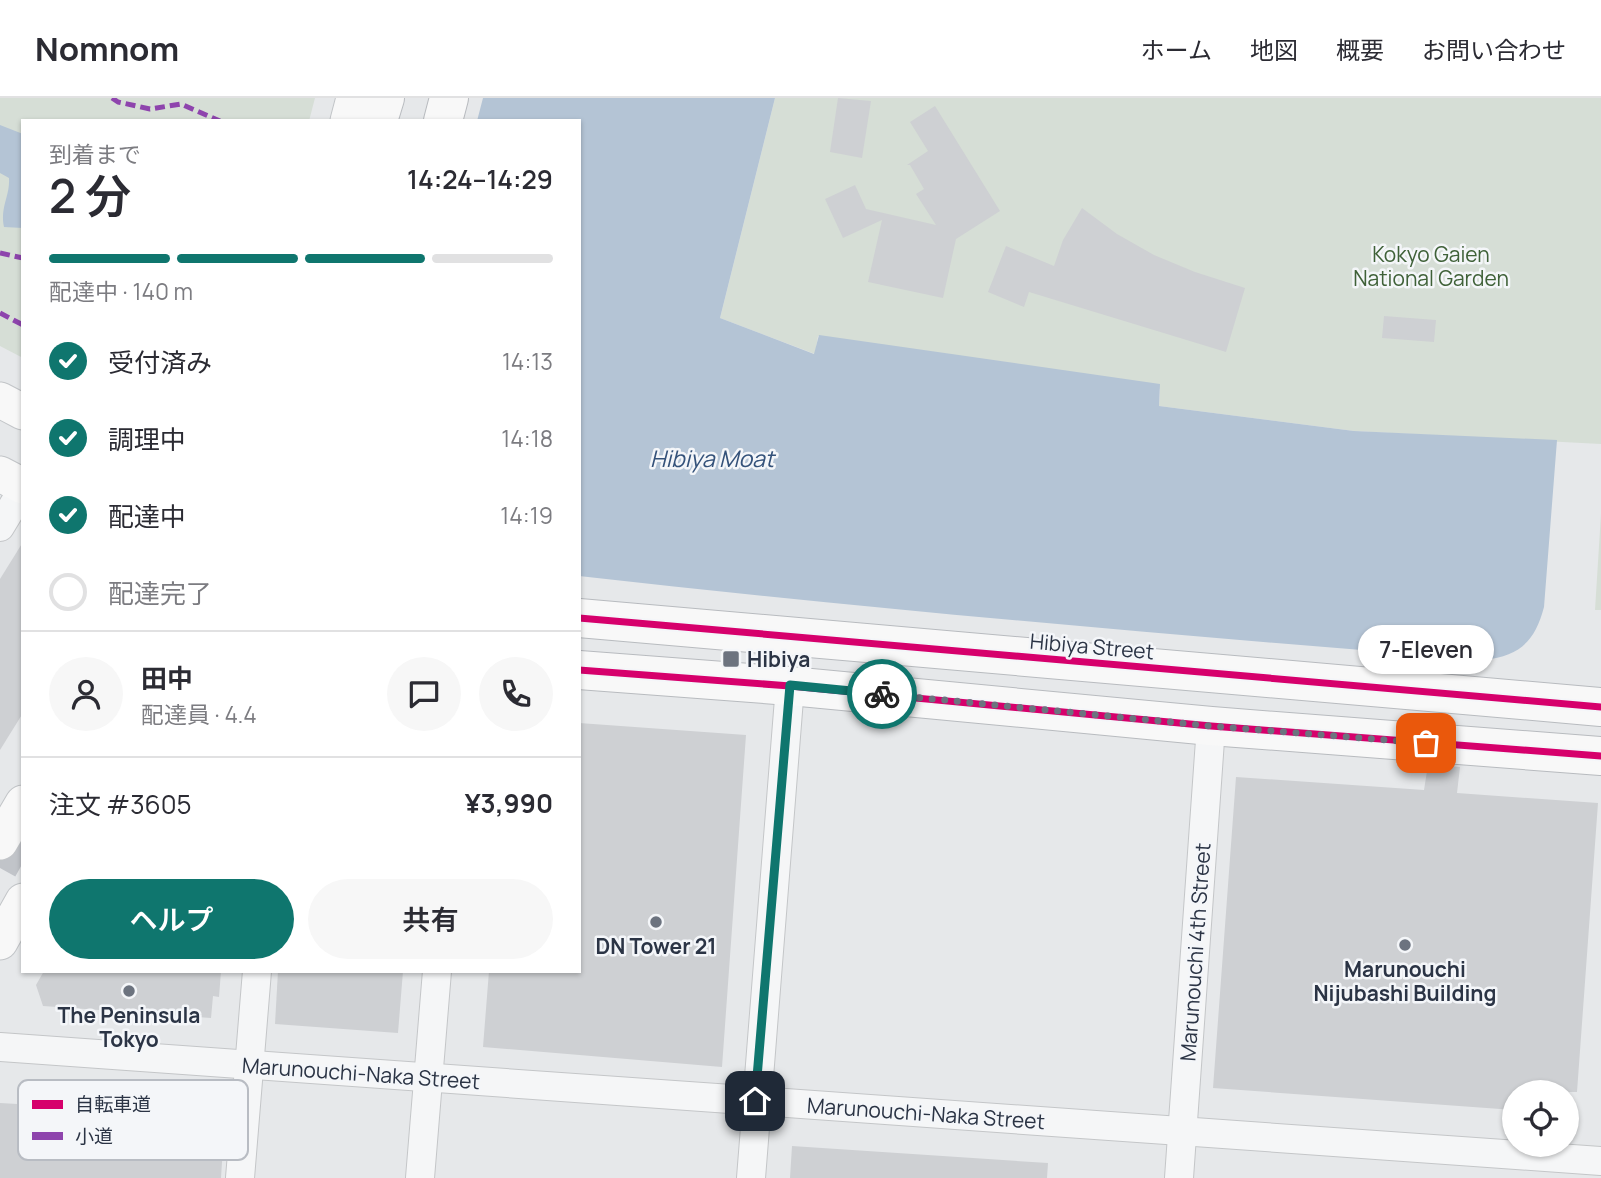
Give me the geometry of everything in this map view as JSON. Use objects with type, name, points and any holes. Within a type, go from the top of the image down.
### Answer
[{"type":"highway","points":[[379,119],[385,98]]},
{"type":"highway","points":[[444,119],[449,98]]},
{"type":"highway","name":"Hibiya Street","points":[[581,618],[1601,707]]},
{"type":"highway","points":[[581,670],[790,685],[1211,726],[1601,756]]},
{"type":"main road","points":[[349,119],[354,98]]},
{"type":"main road","points":[[0,400],[21,411]]},
{"type":"main road","points":[[0,474],[21,486]]},
{"type":"main road","points":[[0,842],[21,806]]},
{"type":"main road","points":[[0,942],[21,905]]},
{"type":"street","points":[[0,527],[21,490]]},
{"type":"street","points":[[751,1178],[790,685]]},
{"type":"street","name":"Marunouchi 4th Street","points":[[1179,1178],[1211,726]]},
{"type":"street","points":[[248,1080],[257,973]]},
{"type":"street","points":[[420,1178],[437,973]]},
{"type":"street","name":"Marunouchi-Naka Street","points":[[0,1047],[1601,1161]]},
{"type":"street","points":[[240,1178],[241,1160]]},
{"type":"green space","points":[[0,98],[315,98],[310,119],[21,119],[21,357],[0,346]]},
{"type":"green space","name":"Kokyo Gaien National Garden","points":[[775,98],[1601,98],[1601,444],[1354,431],[1159,406],[1160,389],[818,336],[815,354],[720,318]]},
{"type":"green space","points":[[1601,514],[1601,610],[1595,610]]},
{"type":"water","name":"Hibiya Moat","points":[[483,98],[775,98],[720,318],[814,354],[819,335],[1160,384],[1159,406],[1354,431],[1557,440],[1544,607],[1536,629],[1531,638],[1516,650],[1484,660],[1031,622],[581,576],[581,119],[478,119]]},
{"type":"water","points":[[0,125],[21,133],[21,228],[4,227],[3,213],[9,178],[0,173]]},
{"type":"building","points":[[838,98],[871,101],[862,158],[830,152]]},
{"type":"building","points":[[935,106],[1000,211],[956,239],[943,298],[868,282],[882,220],[843,238],[825,199],[855,185],[866,209],[936,225],[916,194],[924,189],[910,165],[907,165],[928,151],[910,122]]},
{"type":"building","points":[[1082,208],[1117,234],[1154,255],[1245,288],[1226,352],[1029,292],[1024,307],[988,292],[1006,246],[1054,266],[1063,240]]},
{"type":"building","points":[[1384,316],[1436,320],[1434,342],[1382,338]]},
{"type":"building","points":[[21,545],[21,716],[0,750],[0,579]]},
{"type":"building","name":"DN Tower 21","points":[[581,723],[746,735],[722,1067],[483,1047],[489,973],[581,973]]},
{"type":"building","name":"Marunouchi Nijubashi Building","points":[[1428,765],[1460,767],[1457,793],[1598,803],[1578,1080],[1502,1080],[1502,1109],[1213,1088],[1236,777],[1424,790]]},
{"type":"building","name":"The Peninsula Tokyo","points":[[43,973],[221,973],[219,997],[213,996],[211,1018],[43,1006],[36,985]]},
{"type":"building","points":[[278,973],[403,973],[398,1033],[275,1024]]},
{"type":"building","points":[[0,1103],[18,1104],[18,1160],[222,1160],[221,1178],[0,1178]]},
{"type":"building","points":[[792,1146],[1048,1163],[1047,1178],[790,1178]]},
{"type":"tunnel","points":[[0,868],[21,831]]},
{"type":"marked path","points":[[112,98],[118,102],[150,109],[181,104],[215,119]]},
{"type":"marked path","points":[[0,253],[21,258]]},
{"type":"marked path","points":[[0,313],[21,324]]},
{"type":"cycle path","points":[[581,618],[1601,707]]},
{"type":"cycle path","points":[[581,670],[790,686],[1211,726],[1601,756]]},
{"type":"way so far","points":[[882,694],[1211,726],[1426,743]]},
{"type":"place","name":"Hibiya","points":[[731,659]]},
{"type":"place","name":"7-Eleven","points":[[1426,743]]},
{"type":"place","name":"DN Tower 21","points":[[656,922]]},
{"type":"place","name":"Marunouchi Nijubashi Building","points":[[1405,945]]},
{"type":"place","name":"The Peninsula Tokyo","points":[[129,991]]},
{"type":"route","points":[[755,1101],[790,685],[882,694]]}]
